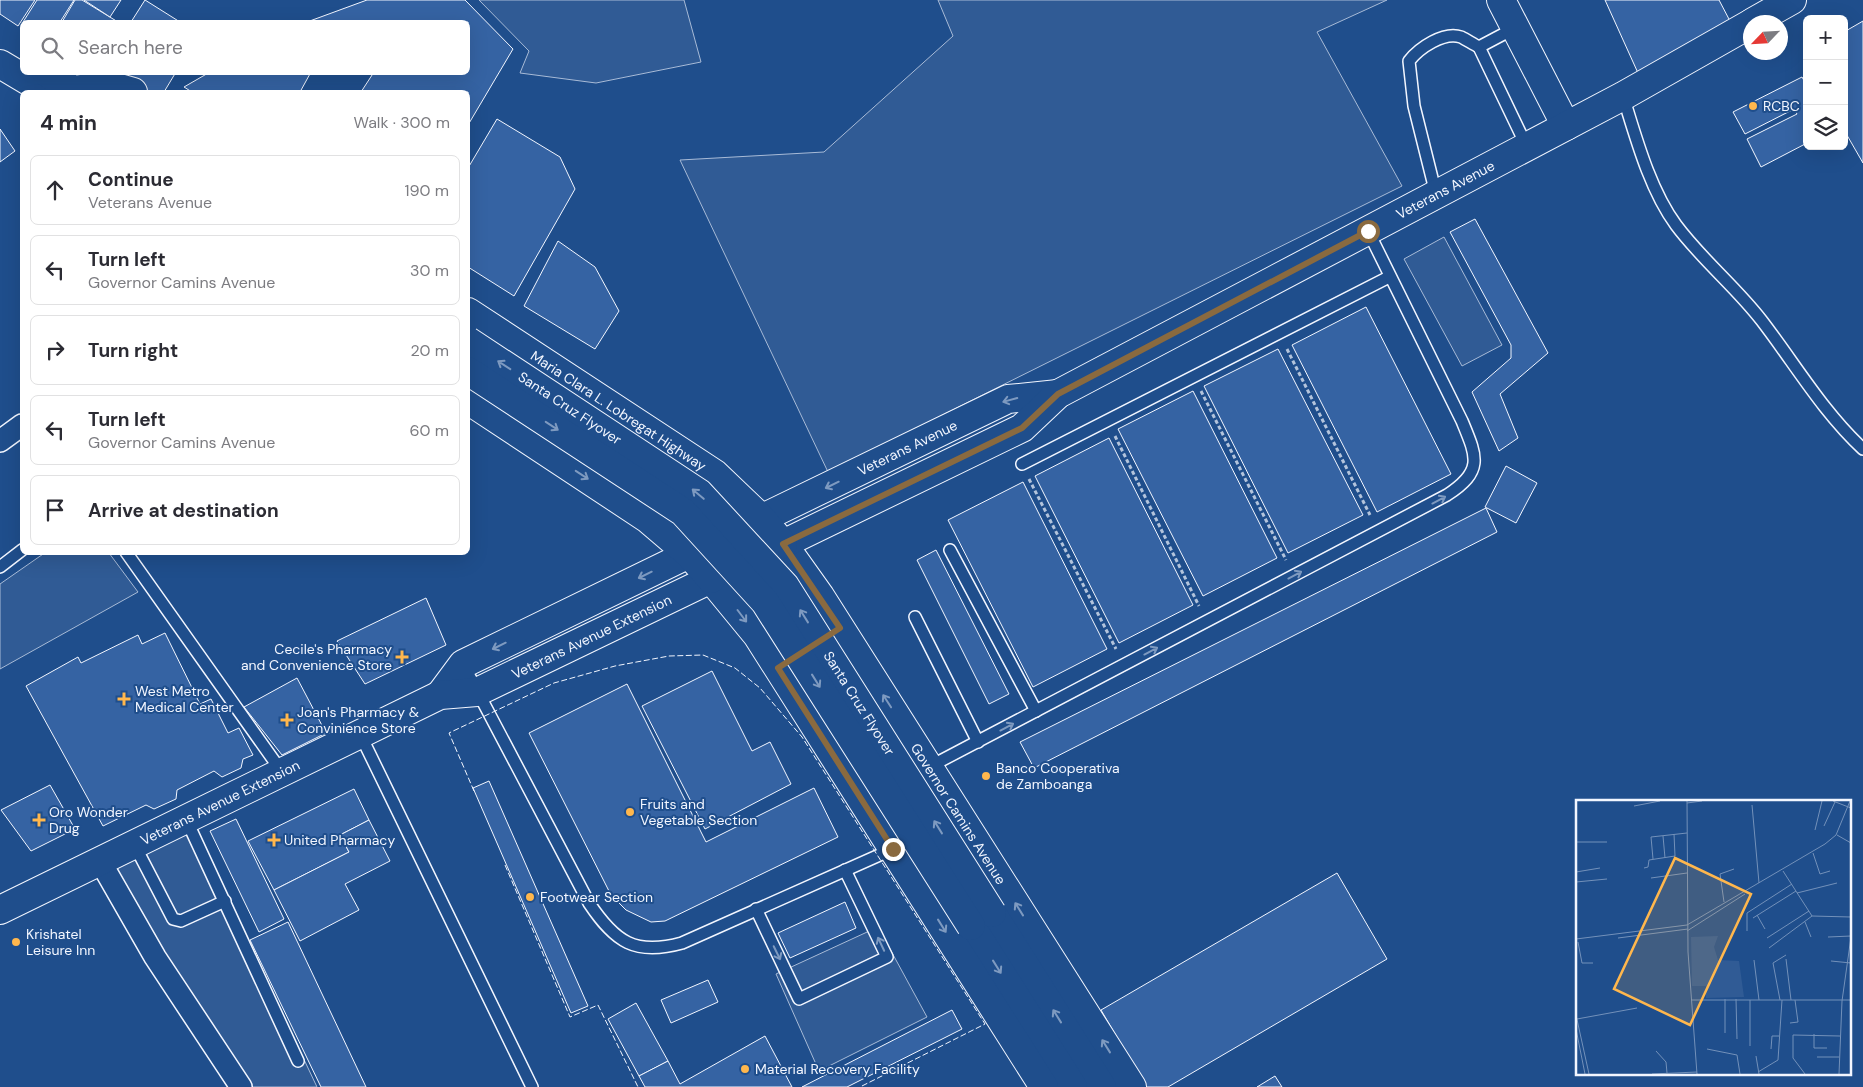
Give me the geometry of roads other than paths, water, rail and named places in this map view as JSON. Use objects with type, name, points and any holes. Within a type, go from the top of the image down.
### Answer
[{"type":"main road","points":[[1501,0],[1566,126]]},
{"type":"main road","name":"Veterans Avenue","points":[[1766,15],[1792,0]]},
{"type":"main road","name":"Veterans Avenue","points":[[783,544],[1022,428],[1058,394],[1623,96],[1743,28]]},
{"type":"main road","points":[[0,44],[20,57]]},
{"type":"main road","points":[[0,64],[20,72]]},
{"type":"main road","points":[[26,75],[61,90]]},
{"type":"main road","points":[[49,75],[64,90]]},
{"type":"main road","points":[[78,90],[109,85],[126,90]]},
{"type":"main road","name":"Maria Clara L. Lobregat Highway","points":[[470,313],[715,474],[762,519],[783,544]]},
{"type":"main road","name":"Santa Cruz Flyover","points":[[470,342],[698,493],[785,586],[981,919],[1073,1087]]},
{"type":"main road","points":[[516,432],[556,370]]},
{"type":"main road","name":"Santa Cruz Flyover","points":[[470,372],[683,512],[765,602],[981,919],[1102,1087]]},
{"type":"main road","name":"Veterans Avenue","points":[[689,554],[1008,399],[1058,394]]},
{"type":"main road","points":[[470,401],[648,519],[689,554],[711,579],[756,635],[778,668],[916,885],[1040,1086]]},
{"type":"main road","points":[[619,499],[660,437]]},
{"type":"main road","name":"Veterans Avenue Extension","points":[[0,910],[440,695],[477,692],[783,544]]},
{"type":"main road","name":"Governor Camins Avenue","points":[[783,544],[840,628],[1132,1087]]},
{"type":"main road","name":"Veterans Avenue Extension","points":[[440,695],[463,664],[689,554]]},
{"type":"main road","points":[[778,668],[840,628]]},
{"type":"main road","points":[[847,777],[910,737]]},
{"type":"main road","points":[[916,885],[978,845]]},
{"type":"street","points":[[0,440],[20,426]]},
{"type":"street","points":[[100,861],[155,957],[242,1087]]},
{"type":"lane","points":[[1479,47],[1515,28]]},
{"type":"lane","points":[[1436,194],[1414,106],[1408,72],[1409,61],[1415,53],[1441,38],[1460,36],[1479,47],[1527,147]]},
{"type":"lane","points":[[1623,96],[1652,181],[1675,223],[1697,251],[1749,304],[1795,369],[1848,435],[1863,449]]},
{"type":"lane","points":[[929,768],[1378,532],[1463,485],[1472,473],[1476,461],[1462,420],[1368,231]]},
{"type":"lane","points":[[1022,464],[1389,276]]},
{"type":"lane","points":[[950,550],[1036,712]]},
{"type":"lane","points":[[0,567],[20,552]]},
{"type":"lane","points":[[128,555],[282,772]]},
{"type":"lane","points":[[915,617],[978,742]]},
{"type":"lane","points":[[463,664],[589,903],[600,920],[625,943],[641,948],[662,948],[682,943],[893,849]]},
{"type":"lane","points":[[360,734],[532,1087]]},
{"type":"lane","points":[[186,819],[298,1062]]},
{"type":"lane","points":[[134,844],[173,919],[181,921],[225,901]]},
{"type":"lane","points":[[756,909],[799,999],[887,957],[845,870]]},
{"type":"place","name":"RCBC","points":[[1753,106]]},
{"type":"place","name":"Cecile's Pharmacy and Convenience Store","points":[[402,657]]},
{"type":"place","name":"West Metro Medical Center","points":[[124,699]]},
{"type":"place","name":"Joan's Pharmacy & Convinience Store","points":[[287,720]]},
{"type":"place","name":"Banco Cooperativa de Zamboanga","points":[[986,776]]},
{"type":"place","name":"Fruits and Vegetable Section","points":[[630,812]]},
{"type":"place","name":"Oro Wonder Drug","points":[[39,820]]},
{"type":"place","name":"United Pharmacy","points":[[274,840]]},
{"type":"place","name":"Footwear Section","points":[[530,897]]},
{"type":"place","name":"Krishatel Leisure Inn","points":[[16,942]]},
{"type":"place","name":"Material Recovery Facility","points":[[745,1069]]}]
